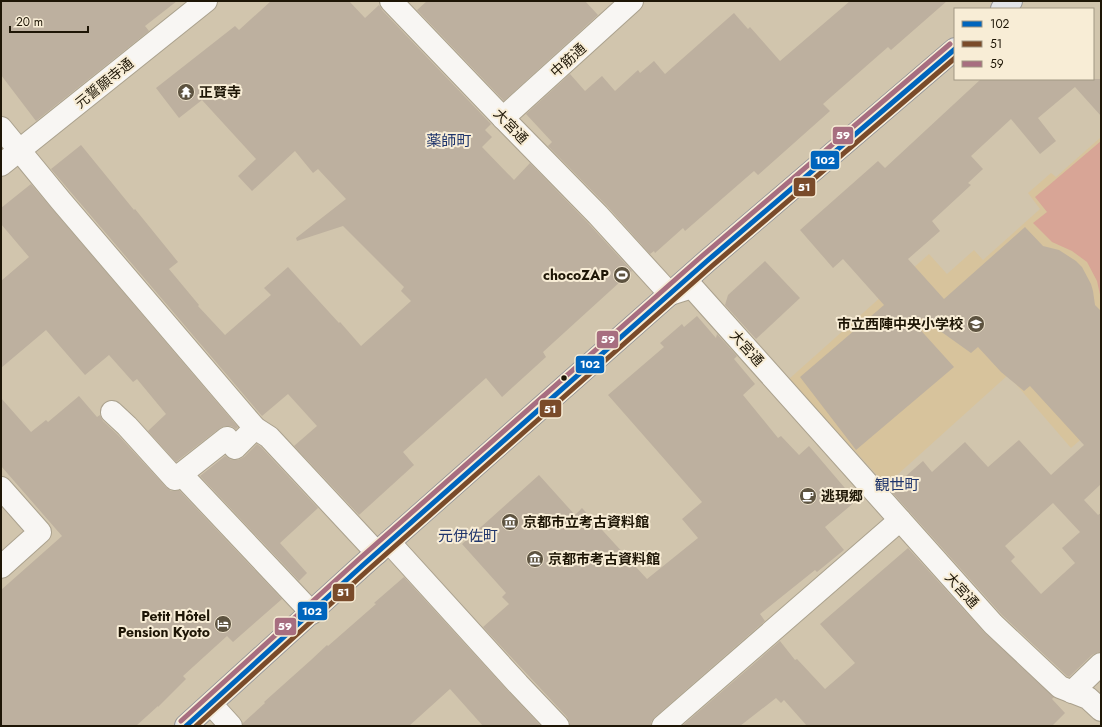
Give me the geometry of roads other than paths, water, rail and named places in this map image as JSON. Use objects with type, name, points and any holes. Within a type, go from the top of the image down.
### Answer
[{"type":"main road","points":[[1003,8],[1011,1]]},
{"type":"main road","points":[[186,726],[383,548],[670,294],[954,50]]},
{"type":"street","name":"元誓願寺通","points":[[1,165],[206,1]]},
{"type":"street","name":"大宮通","points":[[391,1],[598,215],[670,294],[692,287],[993,624],[1060,687],[1088,698],[1101,710]]},
{"type":"street","name":"中筋通","points":[[503,118],[632,1]]},
{"type":"street","points":[[1,128],[61,201],[255,428],[269,437],[383,548],[558,726]]},
{"type":"street","points":[[112,412],[176,479],[227,438],[235,448],[255,428]]},
{"type":"street","points":[[181,474],[312,612]]},
{"type":"street","points":[[1,488],[40,532],[1,567]]},
{"type":"street","points":[[663,726],[900,520]]},
{"type":"street","points":[[1072,692],[1101,664]]},
{"type":"street","points":[[211,704],[231,726]]},
{"type":"place","name":"正賢寺","points":[[186,92]]},
{"type":"place","name":"chocoZAP","points":[[622,275]]},
{"type":"place","name":"市立西陣中央小学校","points":[[976,324]]},
{"type":"place","name":"逃現郷","points":[[808,496]]},
{"type":"place","name":"京都市立考古資料館","points":[[510,522]]},
{"type":"place","name":"京都市考古資料館","points":[[535,559]]},
{"type":"place","name":"Petit Hôtel Pension Kyoto","points":[[223,624]]},
{"type":"district","name":"薬師町","points":[[449,141]]},
{"type":"district","name":"観世町","points":[[897,485]]},
{"type":"district","name":"元伊佐町","points":[[468,536]]}]
